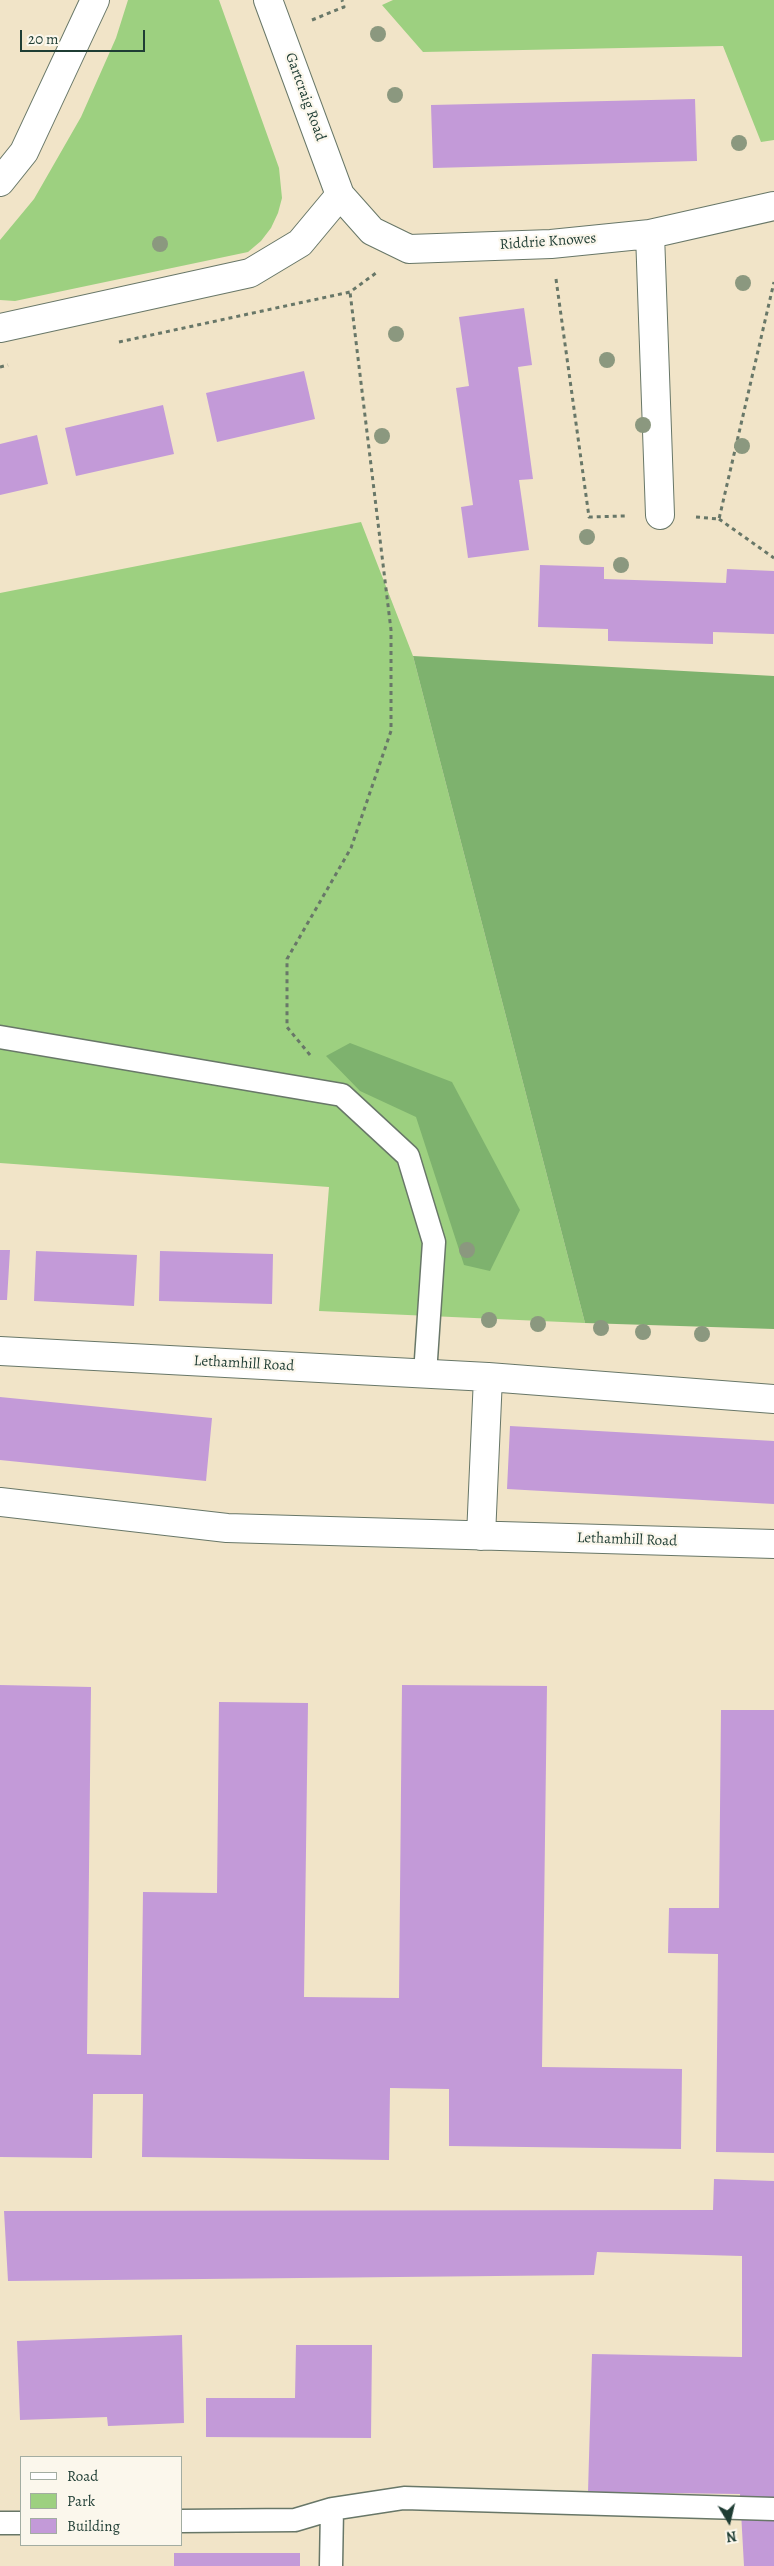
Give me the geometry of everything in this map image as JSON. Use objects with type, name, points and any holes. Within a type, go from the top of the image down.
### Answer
[{"type":"street","points":[[0,182],[24,152],[95,0]]},
{"type":"street","name":"Gartcraig Road","points":[[268,0],[340,195]]},
{"type":"street","points":[[2,325],[250,273],[300,243],[340,195]]},
{"type":"street","name":"Riddrie Knowes","points":[[340,195],[372,231],[409,249],[551,244],[650,234],[774,206]]},
{"type":"street","points":[[650,234],[660,515]]},
{"type":"street","name":"Lethamhill Road","points":[[0,1351],[488,1377],[774,1398]]},
{"type":"street","points":[[481,1536],[488,1377]]},
{"type":"street","name":"Lethamhill Road","points":[[0,1502],[227,1528],[774,1544]]},
{"type":"lane","points":[[0,1037],[342,1095],[408,1156],[434,1242],[425,1374]]},
{"type":"lane","points":[[182,2522],[294,2520],[332,2510],[404,2498],[774,2509]]},
{"type":"lane","points":[[331,2566],[332,2510]]},
{"type":"lane","points":[[0,2523],[20,2523]]},
{"type":"path","points":[[342,0],[344,7]]},
{"type":"path","points":[[342,1095],[287,1027],[287,958],[351,848],[391,730],[391,630],[350,292]]},
{"type":"path","points":[[719,519],[774,558]]},
{"type":"green space","points":[[128,0],[219,0],[279,168],[282,198],[278,213],[271,228],[261,241],[248,252],[15,301],[0,300],[0,240],[34,199],[81,117],[116,38]]},
{"type":"green space","points":[[393,0],[774,0],[774,140],[761,142],[723,46],[423,52],[382,5]]},
{"type":"green space","points":[[361,522],[413,656],[585,1323],[319,1311],[329,1187],[0,1163],[0,593]]},
{"type":"green space","points":[[413,656],[774,676],[774,1329],[585,1323]]},
{"type":"green space","points":[[350,1043],[452,1082],[520,1210],[490,1271],[464,1265],[416,1117],[360,1091],[326,1056]]},
{"type":"building","points":[[695,99],[697,161],[433,168],[431,105]]},
{"type":"building","points":[[524,308],[532,365],[518,367],[533,479],[519,480],[529,550],[468,558],[461,507],[473,505],[456,388],[469,386],[459,317]]},
{"type":"building","points":[[304,371],[315,419],[217,442],[206,393]]},
{"type":"building","points":[[163,405],[174,454],[76,476],[65,428]]},
{"type":"building","points":[[37,435],[48,484],[0,495],[0,444]]},
{"type":"building","points":[[540,565],[604,567],[604,579],[726,583],[727,569],[774,571],[774,634],[713,632],[713,644],[608,641],[608,629],[538,627]]},
{"type":"building","points":[[0,1250],[10,1250],[7,1300],[0,1300]]},
{"type":"building","points":[[36,1251],[137,1255],[134,1306],[34,1301]]},
{"type":"building","points":[[160,1251],[273,1254],[272,1304],[159,1301]]},
{"type":"building","points":[[0,1397],[212,1418],[206,1481],[0,1460]]},
{"type":"building","points":[[510,1426],[774,1441],[774,1504],[507,1489]]},
{"type":"building","points":[[0,1685],[91,1687],[87,2054],[141,2055],[143,1892],[217,1893],[219,1702],[308,1703],[304,1997],[399,1998],[402,1685],[547,1686],[542,2067],[682,2069],[681,2149],[449,2146],[449,2089],[390,2088],[389,2160],[142,2157],[143,2094],[93,2094],[92,2158],[0,2157]]},
{"type":"building","points":[[721,1710],[774,1710],[774,2153],[716,2152],[718,1954],[668,1953],[669,1908],[719,1908]]},
{"type":"building","points":[[714,2179],[774,2181],[774,2566],[744,2566],[740,2494],[588,2492],[592,2354],[742,2357],[742,2256],[597,2252],[594,2275],[8,2281],[4,2211],[713,2210]]},
{"type":"building","points":[[182,2335],[184,2423],[108,2426],[107,2417],[20,2420],[17,2341]]},
{"type":"building","points":[[296,2345],[372,2345],[371,2438],[206,2437],[206,2398],[295,2398]]},
{"type":"building","points":[[174,2553],[300,2553],[300,2566],[174,2566]]}]
